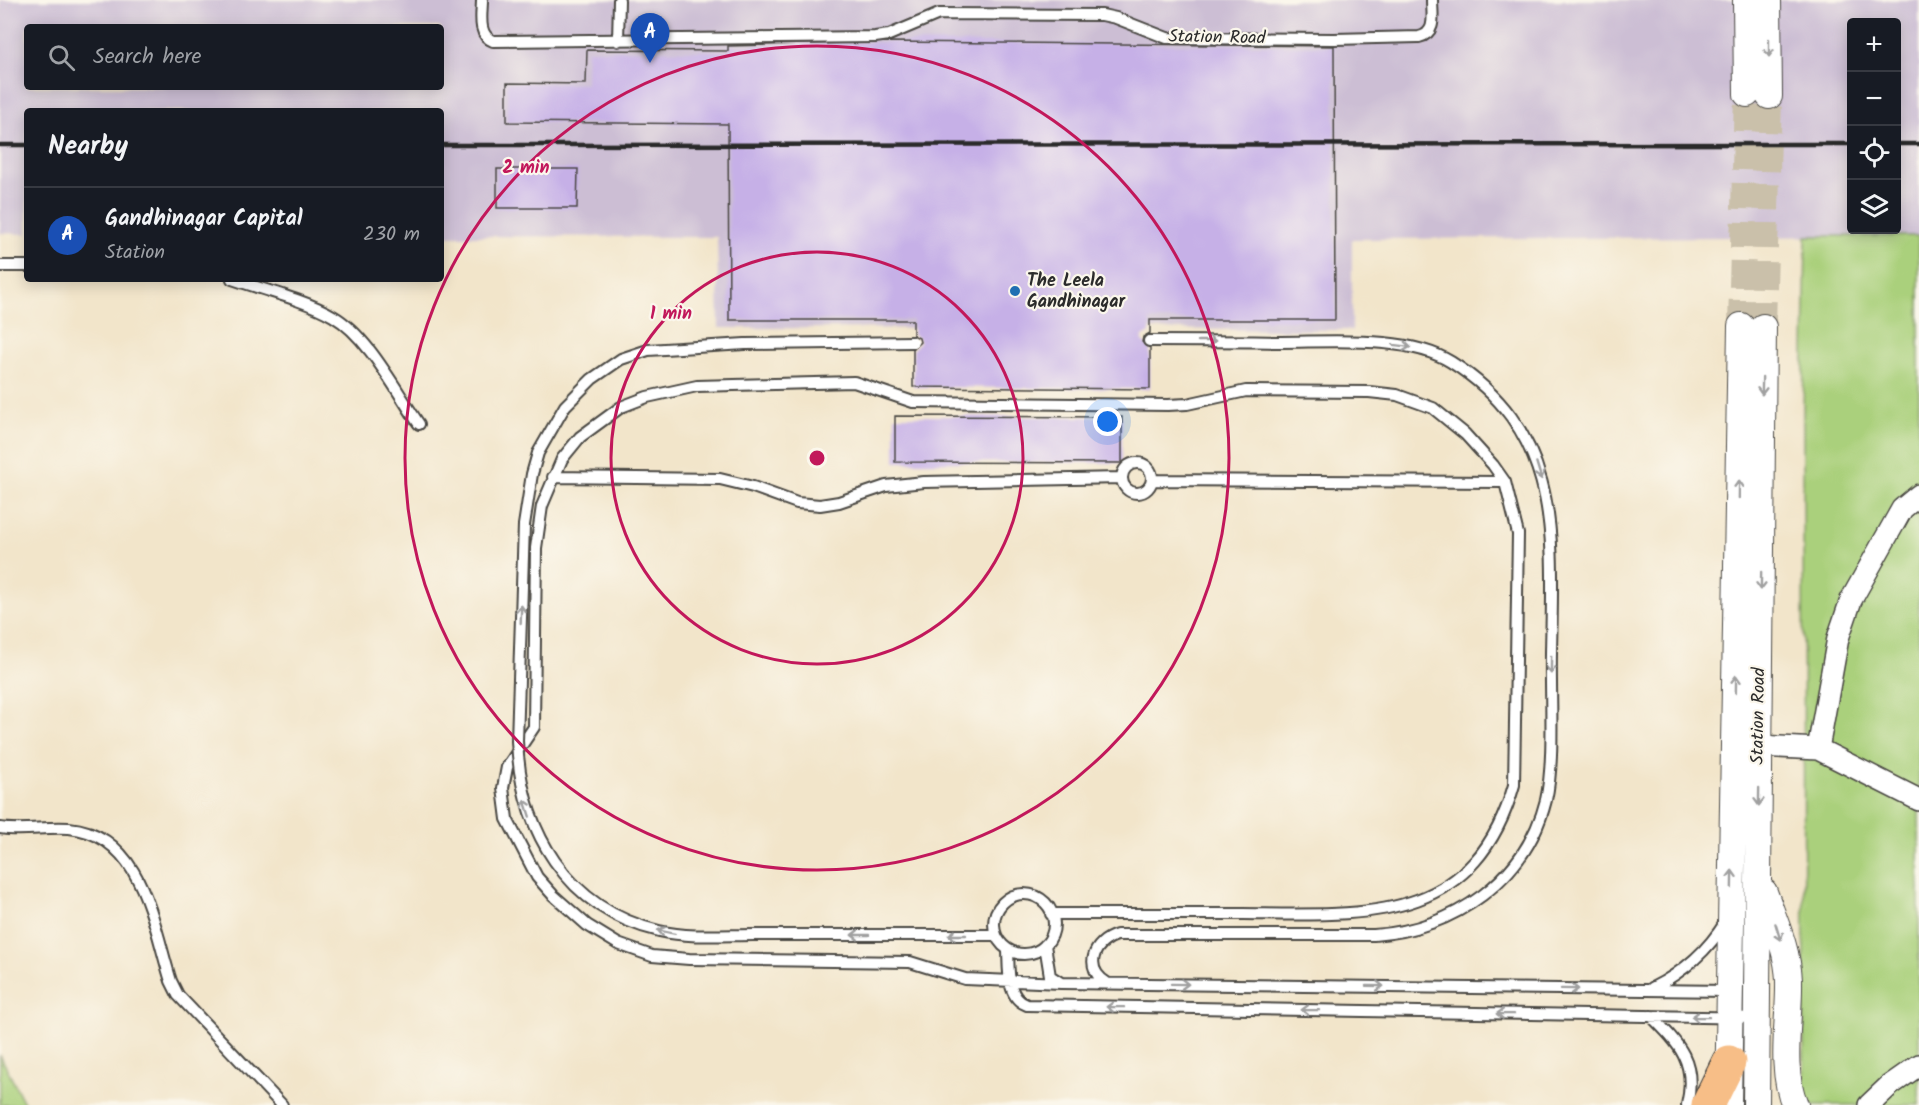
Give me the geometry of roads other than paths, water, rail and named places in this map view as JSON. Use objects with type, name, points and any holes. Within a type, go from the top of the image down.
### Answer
[{"type":"main road","points":[[1708,1105],[1743,1068]]},
{"type":"street","points":[[1746,0],[1758,95],[1768,0]]},
{"type":"street","name":"Station Road","points":[[1732,912],[1752,327],[1759,746],[1758,878],[1744,991],[1758,1018],[1743,1068],[1756,1105]]},
{"type":"street","points":[[1818,749],[1838,638],[1851,600],[1902,509],[1919,495]]},
{"type":"street","points":[[1759,746],[1818,749],[1919,800]]},
{"type":"street","points":[[1758,878],[1778,930],[1789,979],[1787,1056],[1791,1094],[1795,1105]]},
{"type":"street","points":[[1732,912],[1744,991],[1730,1017],[1743,1068],[1769,1105]]},
{"type":"street","points":[[1869,1105],[1889,1086],[1919,1065]]},
{"type":"street","points":[[1728,1105],[1743,1068]]},
{"type":"lane","points":[[483,0],[482,29],[484,35],[493,41],[618,41],[619,0]]},
{"type":"lane","name":"Station Road","points":[[618,41],[875,37],[889,34],[939,14],[1102,15],[1116,18],[1167,38],[1419,37],[1428,33],[1432,28],[1432,0]]},
{"type":"lane","points":[[0,266],[24,266]]},
{"type":"lane","points":[[240,282],[332,315],[350,329],[366,346],[419,424]]},
{"type":"lane","points":[[1107,983],[1095,971],[1094,953],[1110,937],[1126,934],[1374,935],[1412,930],[1435,922],[1477,901],[1505,876],[1523,851],[1537,823],[1549,780],[1552,528],[1539,469],[1524,433],[1490,392],[1450,362],[1419,348],[1340,342],[1149,341]]},
{"type":"lane","points":[[913,342],[734,344],[648,350],[612,366],[592,379],[565,406],[538,453],[532,474],[524,525],[517,741],[519,772],[524,798],[543,844],[574,884],[595,901],[628,920],[680,935],[996,935]]},
{"type":"lane","points":[[1051,914],[1362,914],[1415,901],[1465,872],[1485,852],[1498,830],[1514,785],[1518,534],[1505,482],[1465,434],[1433,408],[1397,396],[1369,392],[1246,391],[1187,404],[1168,405],[913,402],[854,382],[697,386],[647,396],[621,407],[588,430],[562,459],[542,506],[536,548],[534,727],[507,767],[502,788],[507,819],[537,877],[553,895],[587,924],[610,939],[652,956],[689,959],[910,962],[965,979],[1011,982],[1744,991]]},
{"type":"lane","points":[[1138,463],[1147,466],[1152,480],[1148,489],[1138,493],[1125,488],[1122,478],[1125,469],[1138,463]]},
{"type":"lane","points":[[553,477],[720,479],[753,487],[797,503],[820,505],[839,502],[886,486],[924,482],[1122,478]]},
{"type":"lane","points":[[1152,480],[1505,482]]},
{"type":"lane","points":[[0,828],[68,828],[98,836],[115,847],[138,879],[171,981],[178,995],[282,1105]]},
{"type":"lane","points":[[1061,983],[1050,976],[1045,945],[1053,927],[1051,914],[1043,901],[1034,896],[1015,895],[999,906],[994,925],[996,935],[1008,950],[1013,994],[1019,1003],[1027,1005],[1758,1018]]},
{"type":"lane","points":[[1649,990],[1675,976],[1691,963],[1709,944],[1732,912]]},
{"type":"lane","points":[[1008,950],[1028,953],[1045,945]]},
{"type":"lane","points":[[1651,1016],[1676,1041],[1687,1061],[1690,1076],[1688,1105]]},
{"type":"tunnel","points":[[1741,326],[1747,94]]},
{"type":"tunnel","points":[[1763,327],[1769,96]]},
{"type":"railway","points":[[444,145],[1847,144]]},
{"type":"railway","points":[[1901,144],[1919,144]]},
{"type":"railway","points":[[0,145],[24,145]]},
{"type":"place","name":"Gandhinagar Capital","points":[[650,63]]},
{"type":"place","name":"The Leela Gandhinagar","points":[[1015,291]]}]
